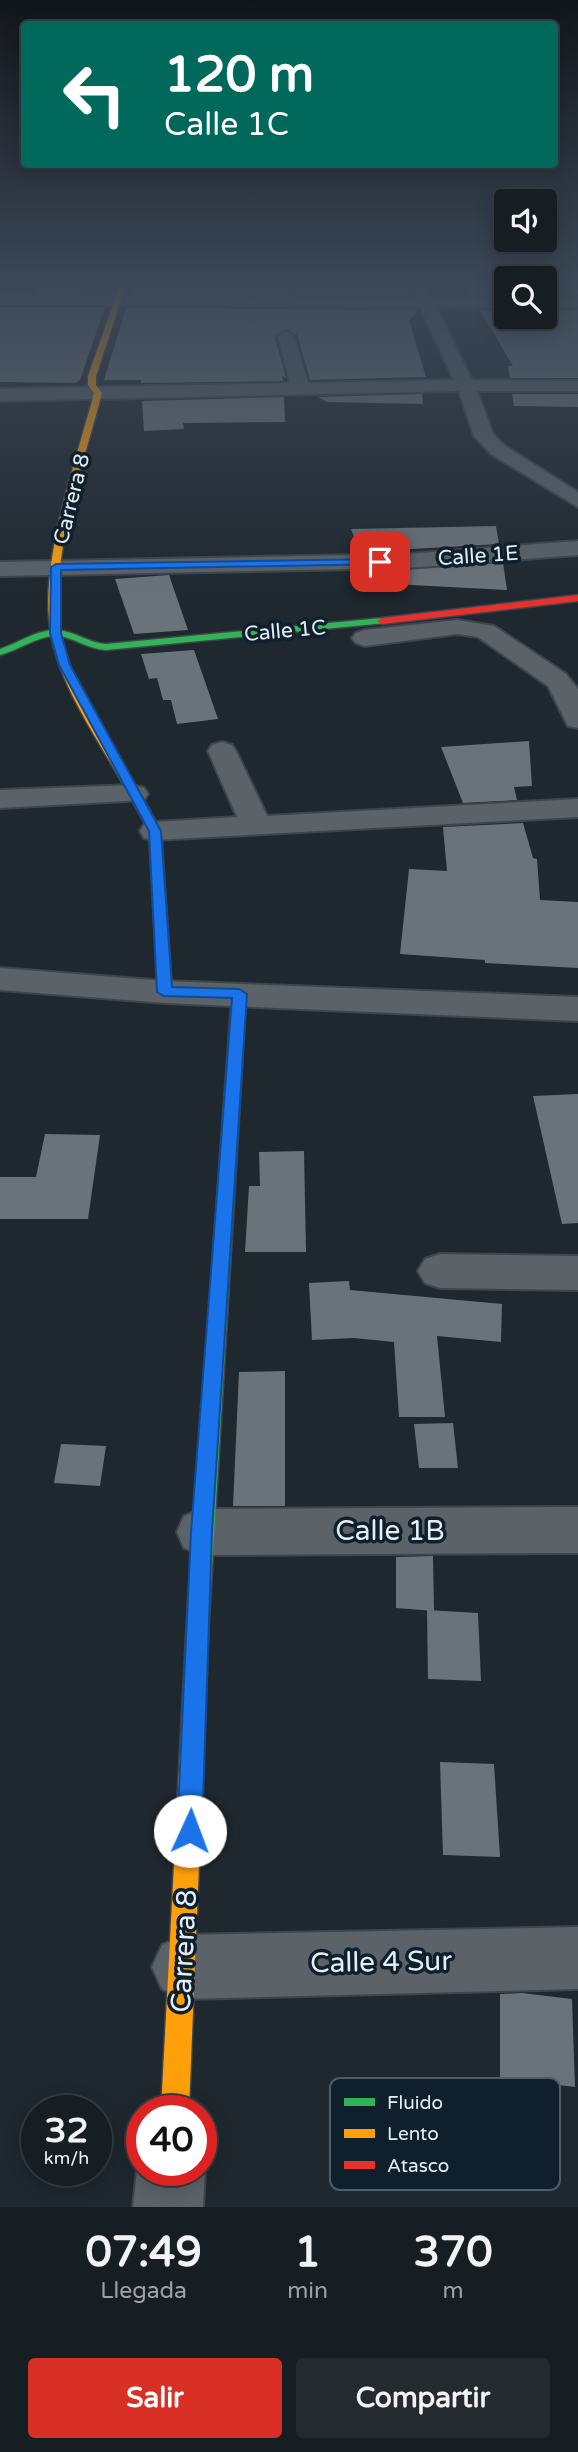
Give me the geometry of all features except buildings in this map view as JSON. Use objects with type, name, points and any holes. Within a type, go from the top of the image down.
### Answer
[{"type":"street","name":"Carrera 8","points":[[94,388],[98,393],[56,567],[57,637],[65,665],[155,831],[164,992]]},
{"type":"street","points":[[0,394],[300,388]]},
{"type":"street","points":[[467,388],[484,436],[498,450],[578,501]]},
{"type":"street","name":"Calle 1E","points":[[0,569],[407,561],[578,548]]},
{"type":"street","name":"Calle 1C","points":[[57,637],[69,635],[87,646],[106,647],[324,628],[578,598]]},
{"type":"street","points":[[365,638],[457,627],[485,631],[557,680],[568,694],[578,720]]},
{"type":"street","points":[[0,652],[22,646],[36,635],[57,637]]},
{"type":"street","points":[[222,751],[257,827]]},
{"type":"street","points":[[0,799],[133,794]]},
{"type":"street","points":[[155,831],[578,808]]},
{"type":"street","points":[[0,979],[164,992],[578,1009]]},
{"type":"street","name":"Carrera 8","points":[[176,2095],[184,1967],[202,1532],[239,994]]},
{"type":"street","points":[[440,1271],[578,1273]]},
{"type":"street","name":"Calle 1B","points":[[202,1532],[578,1530]]},
{"type":"street","name":"Calle 4 Sur","points":[[184,1967],[578,1958]]},
{"type":"street","points":[[168,2207],[170,2186]]},
{"type":"traffic: fast","points":[[0,652],[51,633],[65,634],[90,645],[106,647],[382,621]]},
{"type":"traffic: fast","points":[[134,793],[155,831],[165,992]]},
{"type":"traffic: fast","points":[[198,1619],[231,1117]]},
{"type":"traffic: slow","points":[[94,388],[98,393],[66,515],[53,610],[56,635],[69,673],[134,793]]},
{"type":"traffic: slow","points":[[176,2095],[198,1619]]},
{"type":"traffic: jam","points":[[382,621],[578,598]]},
{"type":"traffic: jam","points":[[231,1117],[239,994]]},
{"type":"route","points":[[190,1831],[202,1532],[239,994],[164,992],[155,831],[65,665],[55,633],[56,567],[380,562]]}]
